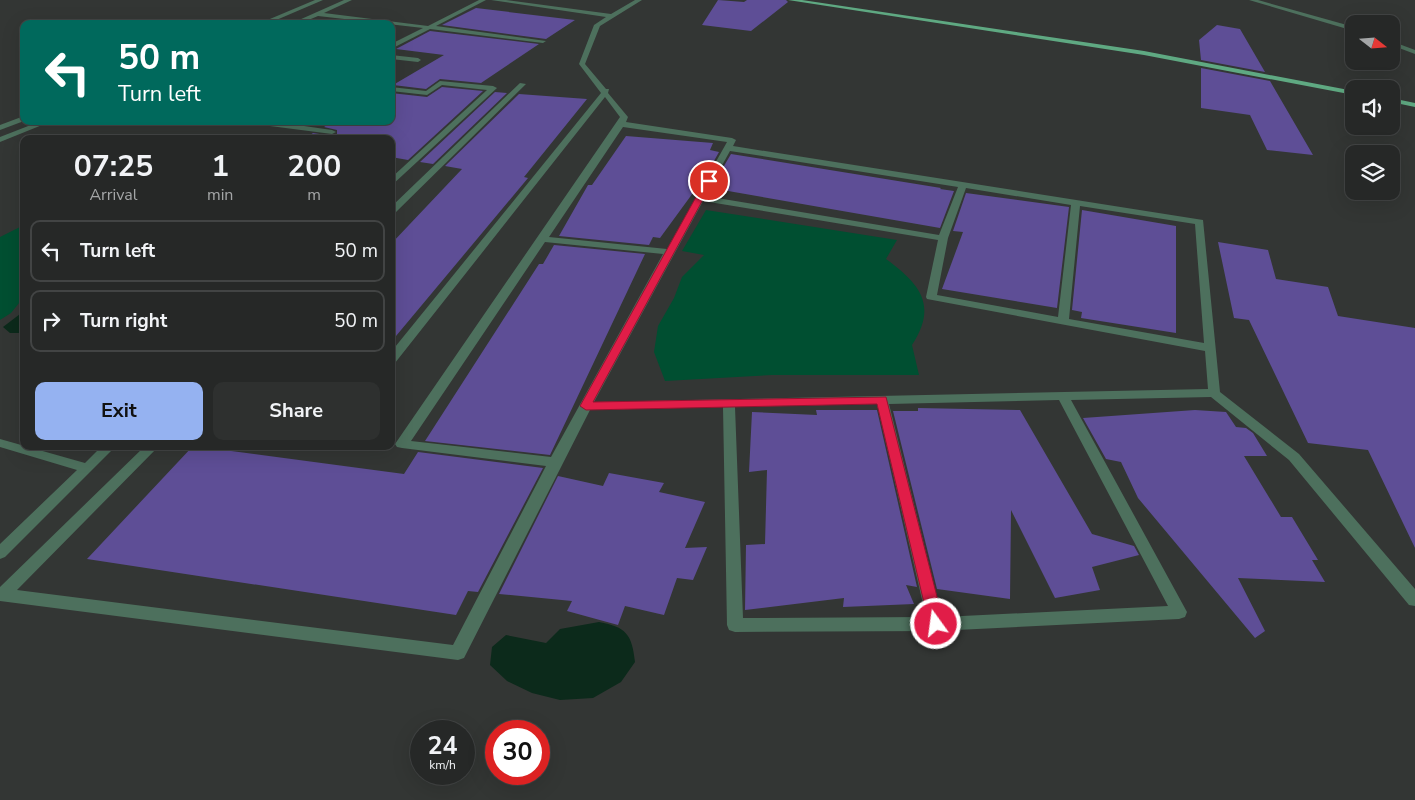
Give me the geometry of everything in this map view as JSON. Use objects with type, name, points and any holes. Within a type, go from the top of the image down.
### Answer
[{"type":"main road","points":[[791,0],[1187,60],[1269,74],[1345,91]]},
{"type":"main road","points":[[1400,102],[1415,105]]},
{"type":"street","points":[[270,20],[318,0]]},
{"type":"street","points":[[303,20],[349,0]]},
{"type":"street","points":[[395,46],[483,0]]},
{"type":"street","points":[[494,0],[612,16]]},
{"type":"street","points":[[555,462],[396,443],[542,239],[621,124],[624,117],[582,64],[597,25],[639,0]]},
{"type":"street","points":[[1252,0],[1345,26]]},
{"type":"street","points":[[317,14],[365,20]]},
{"type":"street","points":[[395,24],[543,41]]},
{"type":"street","points":[[1400,46],[1415,52]]},
{"type":"street","points":[[395,57],[418,60]]},
{"type":"street","points":[[395,89],[427,93],[440,83],[493,88],[395,179]]},
{"type":"street","points":[[395,208],[522,84]]},
{"type":"street","points":[[395,355],[606,92]]},
{"type":"street","points":[[0,128],[20,120]]},
{"type":"street","points":[[149,450],[2,595],[458,653],[555,462],[732,140],[621,124]]},
{"type":"street","points":[[0,140],[38,125]]},
{"type":"street","points":[[278,125],[332,132]]},
{"type":"street","points":[[728,148],[1200,222],[1214,393]]},
{"type":"street","points":[[963,185],[943,238],[931,297],[1210,348]]},
{"type":"street","points":[[700,198],[943,238]]},
{"type":"street","points":[[1063,321],[1076,203]]},
{"type":"street","points":[[542,239],[669,252]]},
{"type":"street","points":[[586,406],[1214,393],[1294,457],[1415,600]]},
{"type":"street","points":[[729,403],[735,625],[936,624],[1179,612],[1063,396]]},
{"type":"street","points":[[882,400],[936,624]]},
{"type":"street","points":[[0,443],[20,449]]},
{"type":"street","points":[[24,450],[87,468]]},
{"type":"street","points":[[0,553],[106,450]]},
{"type":"green space","points":[[706,210],[897,240],[886,259],[908,277],[916,287],[922,296],[924,307],[924,318],[920,331],[912,345],[919,375],[772,375],[665,381],[654,352],[658,326],[674,298],[682,277],[704,255],[682,251]]},
{"type":"green space","points":[[20,227],[20,302],[11,313],[0,320],[0,237]]},
{"type":"shaded area","points":[[20,314],[20,333],[10,333],[3,327]]},
{"type":"shaded area","points":[[599,622],[616,626],[626,633],[632,645],[635,662],[621,682],[593,698],[560,700],[532,693],[507,681],[490,665],[492,647],[506,635],[546,643],[560,629]]},
{"type":"building","points":[[718,0],[744,2],[747,0],[786,0],[788,2],[751,31],[702,25]]},
{"type":"building","points":[[476,8],[575,20],[546,39],[442,25]]},
{"type":"building","points":[[1217,25],[1240,29],[1265,72],[1201,60],[1199,40]]},
{"type":"building","points":[[430,31],[539,44],[481,83],[440,79],[426,89],[395,84],[444,55],[396,49]]},
{"type":"building","points":[[1201,68],[1270,81],[1313,155],[1267,150],[1250,115],[1201,108]]},
{"type":"building","points":[[442,87],[483,91],[408,160],[395,158],[395,135],[334,135],[337,134],[337,130],[324,127],[327,125],[395,125],[395,93],[427,97]]},
{"type":"building","points":[[495,92],[507,93],[433,164],[420,162]]},
{"type":"building","points":[[519,94],[587,99],[524,177],[528,178],[395,337],[395,240],[462,169],[445,166]]},
{"type":"building","points":[[313,133],[326,135],[310,135]]},
{"type":"building","points":[[626,136],[713,143],[710,150],[719,152],[700,186],[698,186],[660,238],[653,237],[649,245],[559,236],[588,185],[592,185]]},
{"type":"building","points":[[731,154],[954,191],[940,228],[711,188]]},
{"type":"building","points":[[966,193],[1069,207],[1057,308],[942,289],[963,232],[953,231]]},
{"type":"building","points":[[1082,210],[1176,226],[1176,333],[1081,318],[1082,312],[1072,310]]},
{"type":"building","points":[[1218,242],[1268,250],[1276,279],[1328,287],[1338,316],[1415,328],[1415,548],[1368,450],[1308,443],[1249,320],[1234,318]]},
{"type":"building","points":[[554,245],[645,254],[550,455],[425,441],[539,264],[543,264]]},
{"type":"building","points":[[918,408],[1020,410],[1092,534],[1134,546],[1139,555],[1092,567],[1100,590],[1055,598],[1011,510],[1010,599],[937,589],[893,411],[918,411]]},
{"type":"building","points":[[816,410],[877,410],[917,587],[906,585],[914,604],[843,607],[844,598],[745,610],[746,545],[765,544],[767,470],[749,472],[752,412],[817,415]]},
{"type":"building","points":[[1195,410],[1226,412],[1236,427],[1246,428],[1253,433],[1267,456],[1244,456],[1281,517],[1292,517],[1318,560],[1312,560],[1325,582],[1238,578],[1265,631],[1255,638],[1138,498],[1121,462],[1106,459],[1083,418]]},
{"type":"building","points":[[189,450],[223,450],[404,474],[418,452],[543,468],[478,592],[468,591],[456,615],[87,559]]},
{"type":"building","points":[[609,473],[664,483],[659,492],[705,502],[685,548],[707,547],[693,580],[677,578],[664,615],[625,606],[618,625],[567,611],[572,601],[499,594],[558,476],[603,486]]},
{"type":"route","points":[[709,181],[586,406],[882,400],[936,624]]}]
